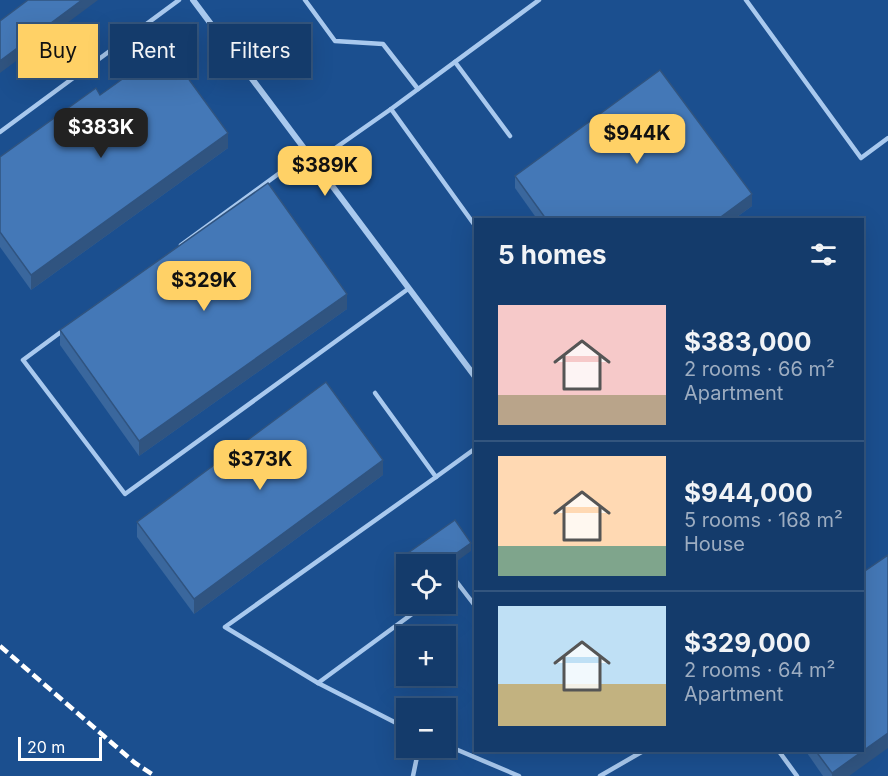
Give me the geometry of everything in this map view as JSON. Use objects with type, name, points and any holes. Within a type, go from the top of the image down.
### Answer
[{"type":"street","points":[[193,0],[474,375]]},
{"type":"lane","points":[[0,132],[178,0]]},
{"type":"lane","points":[[305,0],[335,41],[383,44],[418,89]]},
{"type":"lane","points":[[314,163],[539,0]]},
{"type":"lane","points":[[746,0],[861,158],[888,138]]},
{"type":"lane","points":[[455,62],[510,136]]},
{"type":"lane","points":[[391,109],[474,224]]},
{"type":"lane","points":[[173,251],[307,153]]},
{"type":"lane","points":[[70,326],[23,360],[125,494],[408,289]]},
{"type":"lane","points":[[375,393],[436,477]]},
{"type":"lane","points":[[396,723],[318,683],[225,627],[474,449]]},
{"type":"lane","points":[[456,581],[474,604]]},
{"type":"lane","points":[[318,683],[412,614]]},
{"type":"lane","points":[[456,750],[519,776]]},
{"type":"lane","points":[[600,776],[642,752]]},
{"type":"lane","points":[[779,752],[797,776]]},
{"type":"lane","points":[[413,776],[417,758]]},
{"type":"building","points":[[28,0],[82,0],[50,24],[18,24],[18,48],[0,61],[0,21]]},
{"type":"building","points":[[660,70],[752,194],[719,218],[545,218],[515,176]]},
{"type":"building","points":[[124,78],[188,78],[228,133],[31,275],[0,232],[0,157],[96,88],[100,95]]},
{"type":"building","points":[[268,183],[347,294],[139,441],[60,330]]},
{"type":"building","points":[[326,382],[383,460],[194,599],[137,522]]},
{"type":"building","points":[[455,520],[471,543],[455,554],[407,554]]},
{"type":"building","points":[[888,555],[888,733],[864,750],[864,572]]},
{"type":"building","points":[[816,752],[861,752],[832,773]]},
{"type":"railway","points":[[0,646],[135,763],[155,776]]}]
